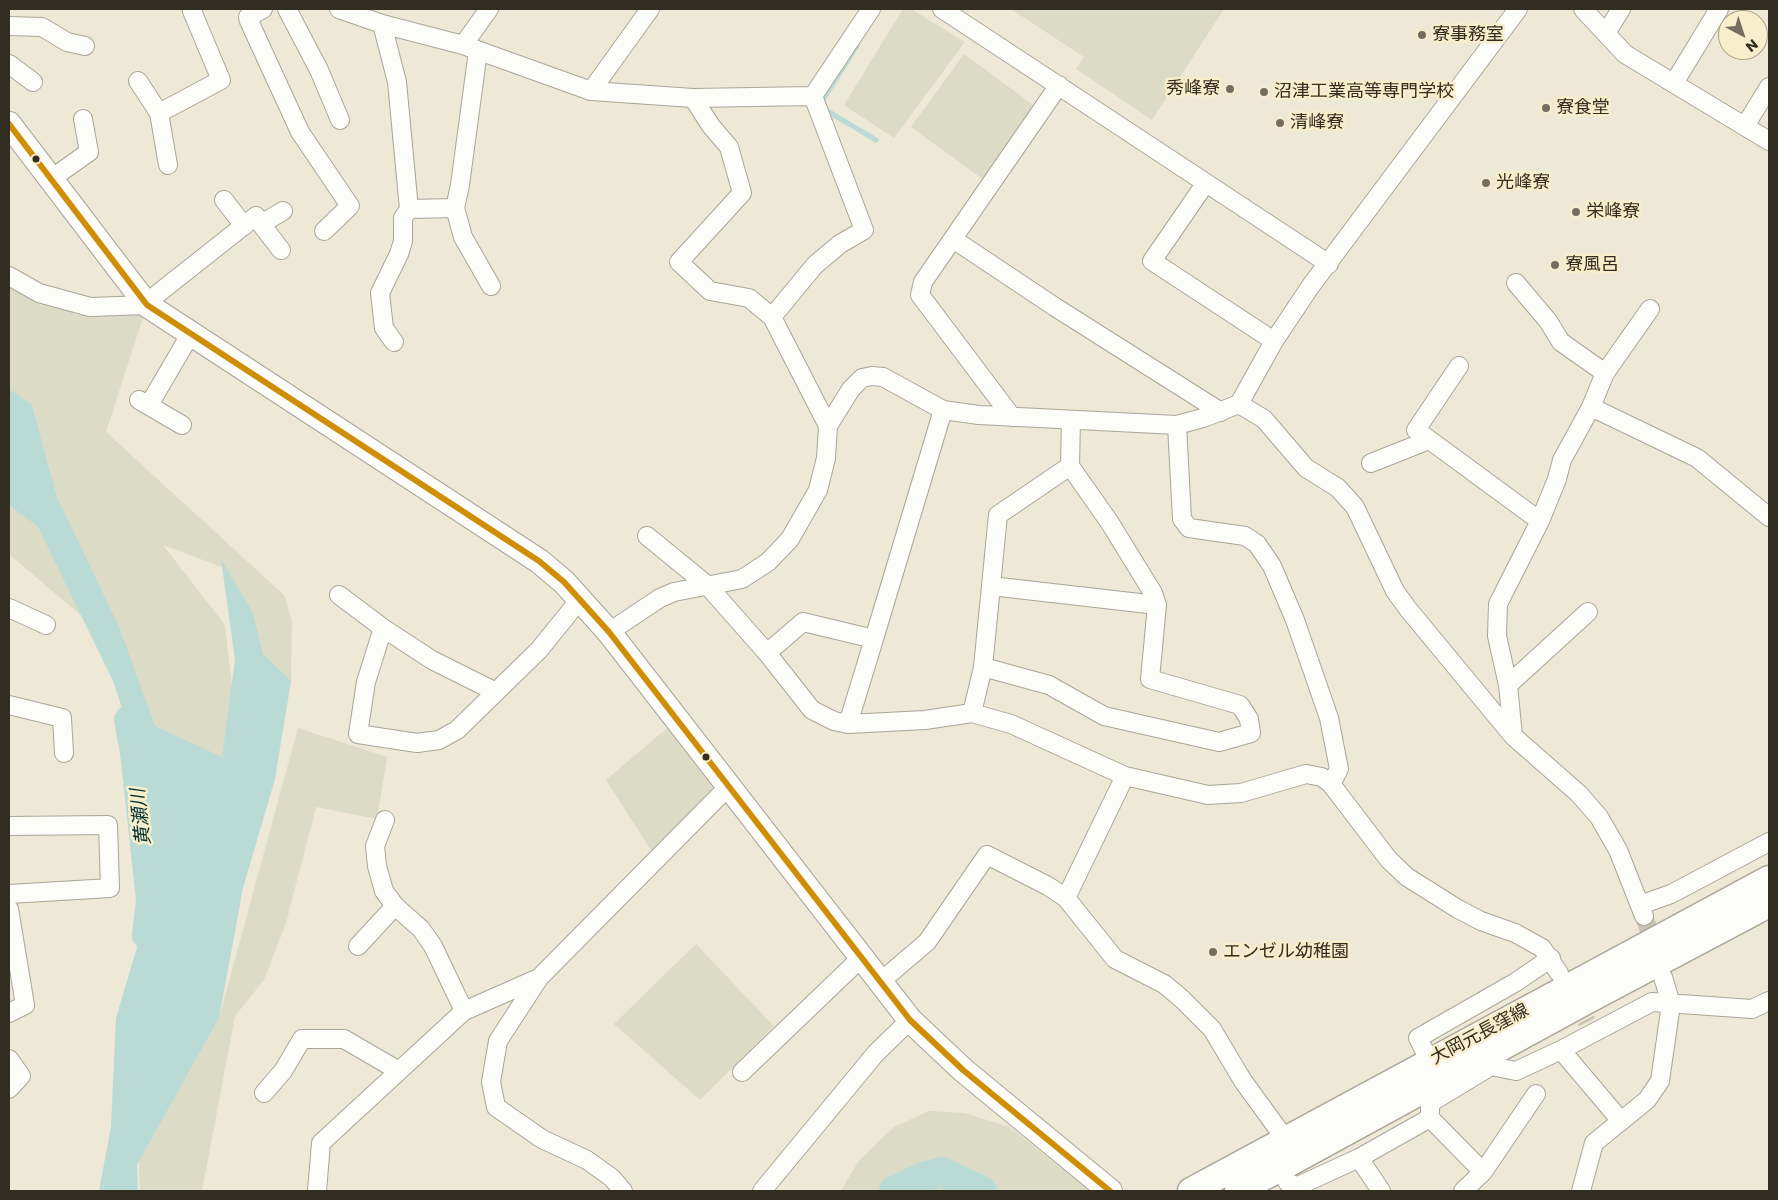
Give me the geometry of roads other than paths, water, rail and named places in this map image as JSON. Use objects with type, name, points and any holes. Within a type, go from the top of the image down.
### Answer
[{"type":"main road","name":"大岡元長窪線","points":[[1191,1191],[1769,878]]},
{"type":"main road","name":"大岡元長窪線","points":[[1238,1191],[1584,1002],[1769,904]]},
{"type":"street","points":[[159,113],[221,80],[192,11],[193,9]]},
{"type":"street","points":[[263,9],[248,17],[249,21],[300,132],[350,206],[324,230]]},
{"type":"street","points":[[287,9],[319,70],[340,120]]},
{"type":"street","points":[[339,9],[382,24],[471,48],[591,91],[693,98],[813,96]]},
{"type":"street","points":[[489,9],[471,48],[460,185],[455,208],[463,237],[491,286]]},
{"type":"street","points":[[591,91],[650,9]]},
{"type":"street","points":[[813,96],[871,9]]},
{"type":"street","points":[[942,9],[1329,264]]},
{"type":"street","points":[[609,632],[660,598],[742,579],[768,562],[790,539],[818,490],[826,458],[828,426],[851,389],[862,378],[872,376],[883,377],[904,386],[943,410],[1012,416],[1176,424],[1221,412],[1238,404],[1274,341],[1518,9]]},
{"type":"street","points":[[1583,9],[1625,54],[1769,141]]},
{"type":"street","points":[[1606,33],[1621,9]]},
{"type":"street","points":[[1674,83],[1719,9]]},
{"type":"street","points":[[382,24],[397,82],[409,209],[403,218],[404,241],[380,293],[384,328],[394,342]]},
{"type":"street","points":[[9,26],[42,27],[67,42],[85,46]]},
{"type":"street","points":[[9,64],[33,82]]},
{"type":"street","points":[[138,81],[159,113],[168,165]]},
{"type":"street","points":[[1012,416],[920,295],[923,282],[1059,85]]},
{"type":"street","points":[[1745,126],[1769,87]]},
{"type":"street","points":[[772,317],[815,265],[840,244],[864,230],[813,96]]},
{"type":"street","points":[[693,98],[711,126],[729,146],[742,193],[680,262],[710,291],[750,298],[772,317],[828,426]]},
{"type":"street","points":[[51,179],[89,152],[82,119]]},
{"type":"street","points":[[9,124],[146,304],[539,561],[581,598],[910,1020],[963,1070],[1110,1191]]},
{"type":"street","points":[[1205,184],[1152,260],[1274,341]]},
{"type":"street","points":[[224,200],[281,250]]},
{"type":"street","points":[[409,209],[455,208]]},
{"type":"street","points":[[9,276],[39,293],[90,307],[146,304],[253,225],[283,211]]},
{"type":"street","points":[[953,239],[1055,307],[1221,412]]},
{"type":"street","points":[[1516,283],[1548,321],[1561,342],[1605,373]]},
{"type":"street","points":[[1514,736],[1508,685],[1497,636],[1498,604],[1540,521],[1557,479],[1562,460],[1591,407],[1605,373],[1650,309]]},
{"type":"street","points":[[182,425],[144,402],[191,334]]},
{"type":"street","points":[[1459,366],[1416,430],[1540,521]]},
{"type":"street","points":[[1238,404],[1264,419],[1306,468],[1338,488],[1355,506],[1395,591],[1514,736],[1579,794],[1599,817],[1618,850],[1642,910],[1769,842]]},
{"type":"street","points":[[1591,407],[1697,458],[1769,517]]},
{"type":"street","points":[[848,724],[943,410]]},
{"type":"street","points":[[983,667],[1049,685],[1104,716],[1219,742],[1251,733],[1249,719],[1240,705],[1150,679],[1157,605],[1153,593],[1110,523],[1070,466],[1071,420]]},
{"type":"street","points":[[1176,424],[1182,520],[1189,528],[1245,536],[1256,544],[1272,566],[1295,620],[1329,718],[1339,769],[1331,784]]},
{"type":"street","points":[[1371,463],[1429,440]]},
{"type":"street","points":[[972,713],[983,667],[998,515],[1070,466]]},
{"type":"street","points":[[647,536],[707,586],[767,653],[812,710],[834,721],[848,724],[925,720],[972,713],[1011,724],[1125,776],[1208,795],[1241,793],[1306,774],[1322,777],[1331,784],[1389,860],[1408,877],[1458,909],[1481,921],[1515,933],[1542,948],[1555,965],[1516,982],[1418,1038],[1430,1062]]},
{"type":"street","points":[[992,586],[1157,605]]},
{"type":"street","points":[[339,595],[383,628],[432,660],[496,692]]},
{"type":"street","points":[[383,628],[366,682],[358,734],[417,743],[439,740],[457,730],[539,650],[581,598]]},
{"type":"street","points":[[9,608],[46,624]]},
{"type":"street","points":[[1508,685],[1588,612]]},
{"type":"street","points":[[767,653],[803,622],[874,639]]},
{"type":"street","points":[[9,705],[62,718],[64,754]]},
{"type":"street","points":[[1066,898],[1125,776]]},
{"type":"street","points":[[623,1191],[612,1178],[587,1160],[542,1140],[496,1106],[491,1082],[498,1041],[539,978],[729,786]]},
{"type":"street","points":[[385,820],[375,846],[377,866],[384,891],[395,906],[421,928],[434,946],[464,1011]]},
{"type":"street","points":[[9,826],[108,825],[110,888],[9,894]]},
{"type":"street","points":[[880,982],[927,942],[987,854],[1048,886],[1066,898],[1115,960],[1164,984],[1212,1030],[1243,1081],[1286,1140]]},
{"type":"street","points":[[358,946],[395,906]]},
{"type":"street","points":[[9,910],[25,1005],[9,1014]]},
{"type":"street","points":[[742,1072],[861,958]]},
{"type":"street","points":[[1581,1191],[1594,1143],[1647,1100],[1660,1080],[1670,1004],[1663,977]]},
{"type":"street","points":[[317,1191],[321,1143],[464,1011],[539,978]]},
{"type":"street","points":[[1483,1172],[1430,1118],[1430,1103],[1491,1066],[1516,1070],[1561,1050],[1591,1027],[1652,1002],[1752,1009],[1769,1001]]},
{"type":"street","points":[[762,1191],[876,1052],[910,1020]]},
{"type":"street","points":[[264,1093],[284,1071],[302,1039],[344,1039],[399,1071]]},
{"type":"street","points":[[1561,1050],[1621,1121]]},
{"type":"street","points":[[9,1059],[21,1076],[9,1089]]},
{"type":"street","points":[[1464,1191],[1483,1172],[1536,1094]]},
{"type":"street","points":[[1280,1168],[1288,1184],[1298,1186],[1359,1158],[1430,1118]]},
{"type":"street","points":[[1359,1158],[1381,1191]]},
{"type":"water","points":[[9,389],[32,404],[57,497],[119,627],[155,726],[222,757],[235,660],[221,559],[253,613],[263,654],[291,681],[275,779],[243,888],[219,1018],[137,1165],[138,1191],[99,1191],[111,1127],[116,1018],[151,900],[135,752],[114,683],[38,527],[9,505]]},
{"type":"waterway","points":[[857,46],[819,106],[876,140]]},
{"type":"waterway","name":"黄瀬川","points":[[129,720],[135,752],[151,900],[147,935]]},
{"type":"waterway","points":[[894,1191],[923,1177],[942,1172],[982,1191]]},
{"type":"tunnel","points":[[1644,916],[1656,952]]},
{"type":"tunnel","points":[[1573,996],[1587,1022]]},
{"type":"place","name":"寮事務室","points":[[1422,35]]},
{"type":"place","name":"秀峰寮","points":[[1230,89]]},
{"type":"place","name":"沼津工業高等専門学校","points":[[1264,92]]},
{"type":"place","name":"寮食堂","points":[[1546,108]]},
{"type":"place","name":"清峰寮","points":[[1280,123]]},
{"type":"place","name":"光峰寮","points":[[1486,183]]},
{"type":"place","name":"栄峰寮","points":[[1576,212]]},
{"type":"place","name":"寮風呂","points":[[1555,265]]},
{"type":"place","name":"エンゼル幼稚園","points":[[1213,952]]}]
